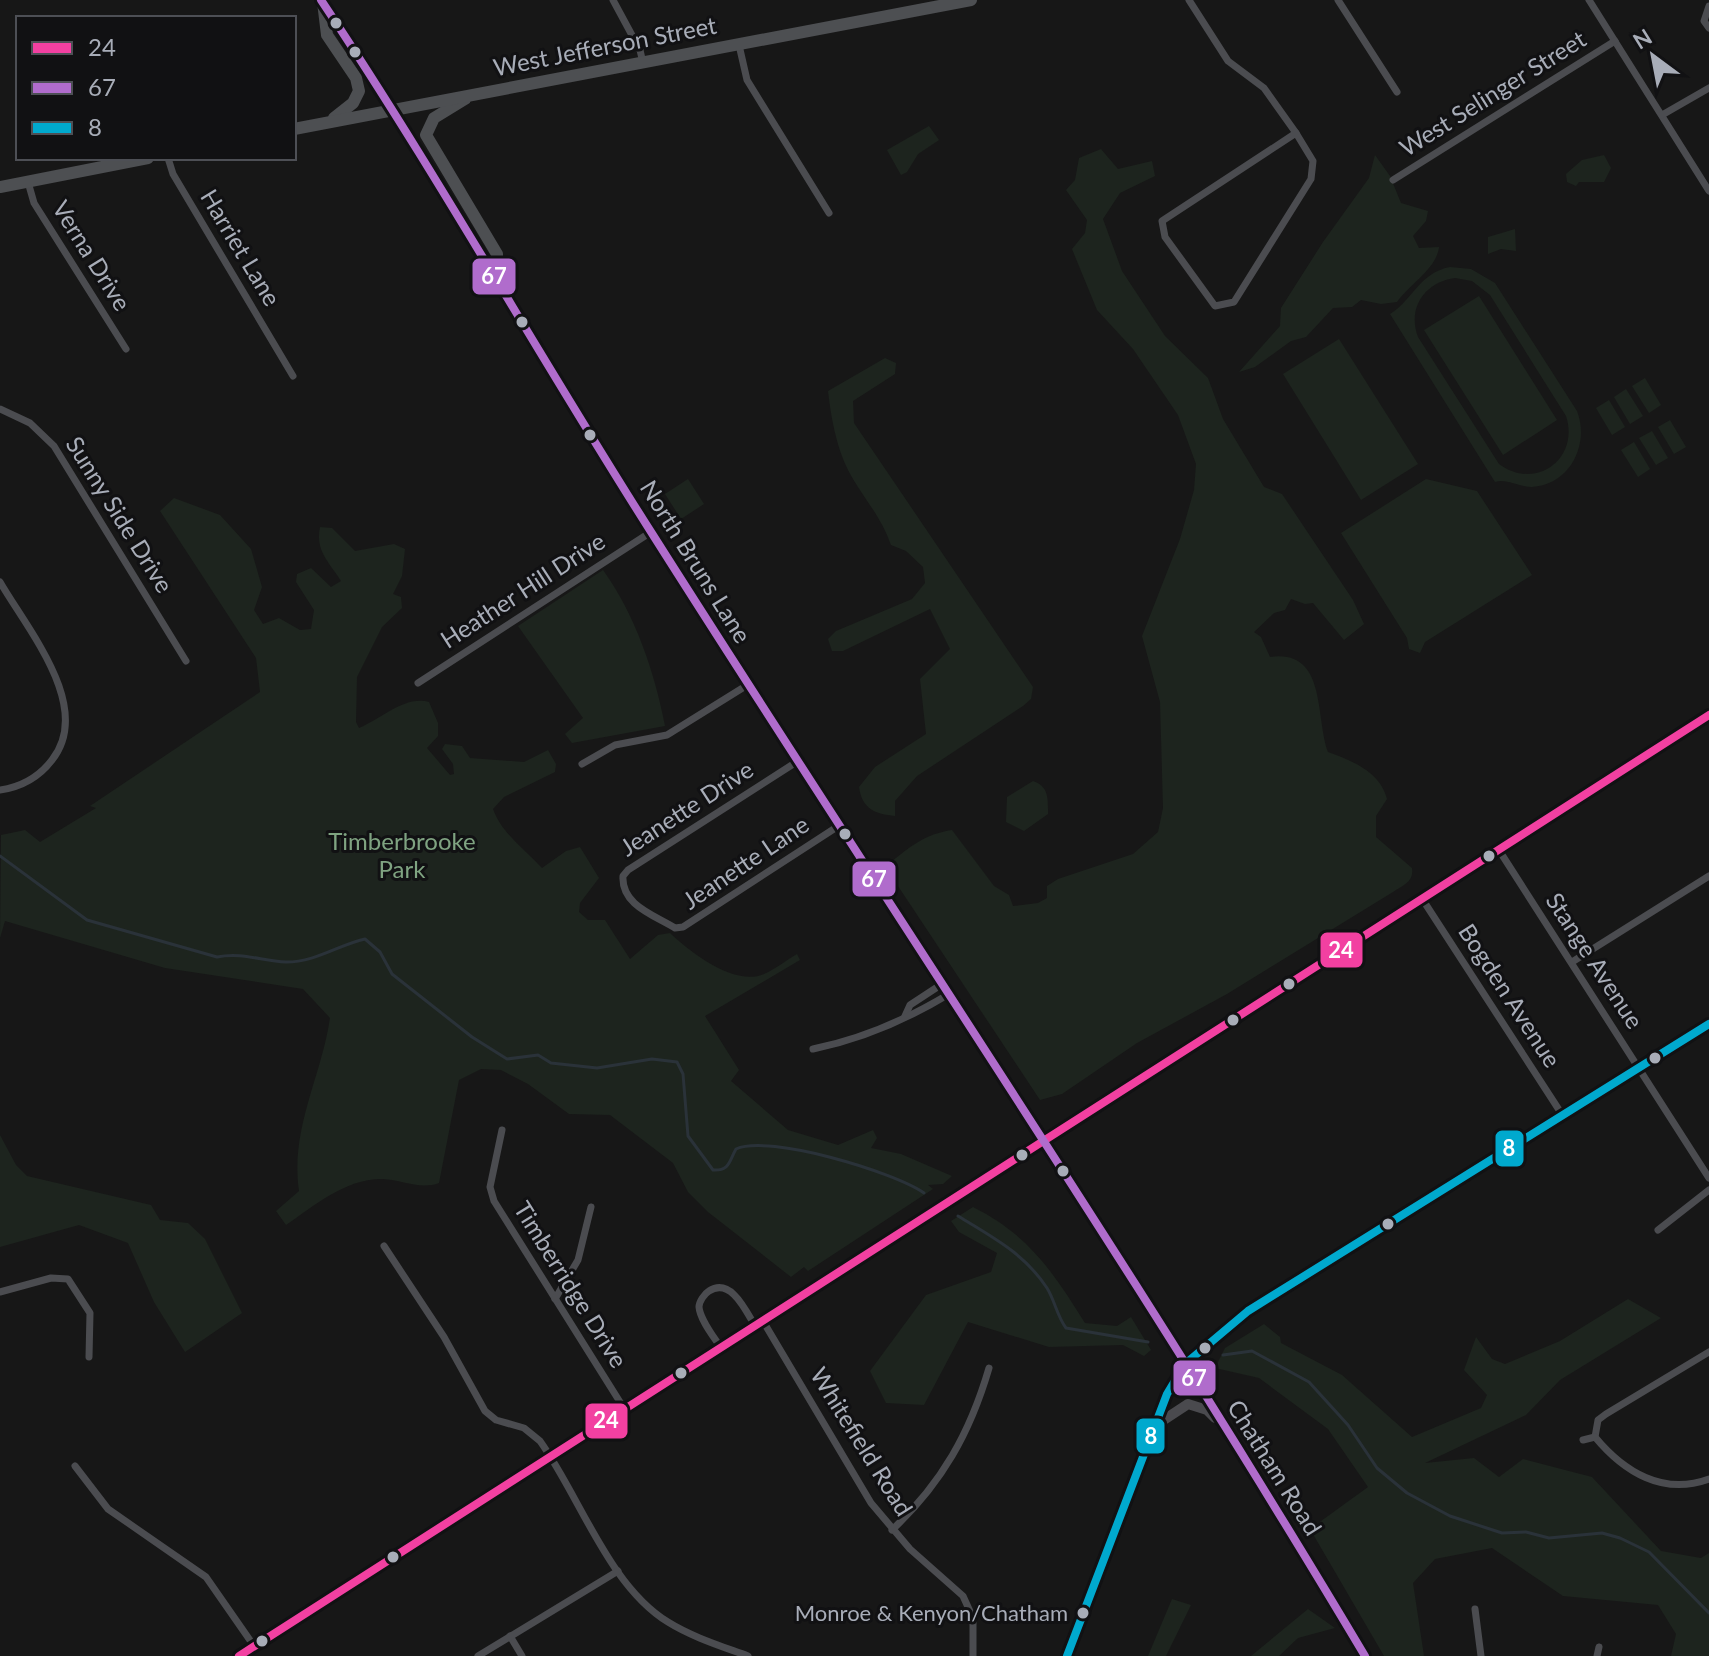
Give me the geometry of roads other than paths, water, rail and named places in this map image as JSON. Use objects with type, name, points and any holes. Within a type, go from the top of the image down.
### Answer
[{"type":"main road","name":"West Jefferson Street","points":[[296,129],[971,0]]},
{"type":"main road","name":"North Bruns Lane","points":[[322,1],[393,109],[651,532],[1043,1140]]},
{"type":"main road","points":[[322,1],[327,35],[356,78],[359,91],[353,103],[328,122]]},
{"type":"main road","points":[[475,94],[434,118],[426,135],[497,254],[498,281]]},
{"type":"main road","points":[[0,187],[138,160]]},
{"type":"main road","name":"Chatham Road","points":[[1043,1140],[1226,1428],[1365,1656]]},
{"type":"main road","points":[[1153,1427],[1181,1406],[1192,1404],[1207,1410],[1226,1428]]},
{"type":"street","points":[[613,0],[639,47],[643,63]]},
{"type":"street","points":[[1189,0],[1228,61],[1264,88],[1296,133],[1313,161],[1311,179],[1234,302],[1215,306],[1165,237],[1162,221],[1296,133]]},
{"type":"street","points":[[1338,0],[1397,92]]},
{"type":"street","points":[[1589,0],[1709,191]]},
{"type":"street","points":[[1706,5],[1704,21],[1709,28]]},
{"type":"street","name":"West Selinger Street","points":[[1393,180],[1615,41]]},
{"type":"street","points":[[739,45],[747,80],[829,213]]},
{"type":"street","points":[[1662,115],[1709,88]]},
{"type":"street","name":"Harriet Lane","points":[[169,160],[187,199],[293,376]]},
{"type":"street","name":"Verna Drive","points":[[28,182],[34,203],[126,349]]},
{"type":"street","name":"Sunny Side Drive","points":[[0,409],[30,423],[54,446],[186,661]]},
{"type":"street","name":"Heather Hill Drive","points":[[418,683],[651,532]]},
{"type":"street","points":[[0,582],[57,680],[66,706],[62,746],[34,778],[0,790]]},
{"type":"street","points":[[582,764],[615,745],[675,732],[749,684]]},
{"type":"street","points":[[239,1656],[1497,847],[1709,715]]},
{"type":"street","name":"Jeanette Drive","points":[[632,902],[623,883],[628,870],[798,761]]},
{"type":"street","name":"Jeanette Lane","points":[[632,902],[675,928],[683,927],[840,825]]},
{"type":"street","name":"Stange Avenue","points":[[1497,847],[1709,1178]]},
{"type":"street","points":[[1572,962],[1709,876]]},
{"type":"street","name":"Bogden Avenue","points":[[1421,897],[1563,1116]]},
{"type":"street","points":[[813,1049],[864,1036],[905,1016],[916,1014],[945,989]]},
{"type":"street","points":[[1067,1656],[1153,1427],[1185,1364],[1245,1313],[1709,1024]]},
{"type":"street","name":"Timberridge Drive","points":[[502,1130],[490,1187],[494,1201],[625,1410]]},
{"type":"street","points":[[1658,1230],[1709,1190]]},
{"type":"street","points":[[555,1299],[578,1260],[591,1207]]},
{"type":"street","points":[[384,1246],[436,1324],[485,1411],[496,1420],[530,1432],[551,1458],[618,1571],[641,1601],[667,1622],[748,1656]]},
{"type":"street","points":[[0,1292],[51,1278],[68,1279],[90,1313],[89,1357]]},
{"type":"street","name":"Whitefield Road","points":[[721,1348],[700,1311],[702,1298],[709,1291],[723,1288],[736,1295],[759,1324],[871,1503],[892,1530],[963,1596],[973,1618],[973,1656]]},
{"type":"street","points":[[1595,1437],[1598,1420],[1606,1414],[1709,1352]]},
{"type":"street","points":[[892,1530],[931,1490],[954,1457],[968,1429],[989,1368]]},
{"type":"street","points":[[1583,1440],[1595,1437]]},
{"type":"street","points":[[1595,1437],[1622,1465],[1645,1478],[1682,1486],[1709,1479]]},
{"type":"street","points":[[75,1466],[108,1509],[206,1577],[254,1646]]},
{"type":"street","points":[[478,1656],[618,1571]]},
{"type":"street","points":[[1475,1609],[1481,1656]]},
{"type":"street","points":[[510,1636],[522,1656]]},
{"type":"street","points":[[1597,1656],[1599,1647]]},
{"type":"waterway","points":[[0,856],[87,920],[217,957],[297,961],[365,939],[380,952],[392,974],[472,1037],[507,1059],[538,1055],[551,1063],[597,1068],[652,1059],[677,1062],[683,1074],[688,1136],[713,1170],[726,1167],[736,1149],[775,1147],[860,1166],[909,1184],[924,1193]]},
{"type":"waterway","points":[[958,1216],[1007,1247],[1028,1265],[1047,1288],[1066,1328],[1148,1342]]},
{"type":"waterway","points":[[1223,1355],[1252,1351],[1309,1382],[1348,1425],[1377,1468],[1407,1493],[1450,1516],[1502,1533],[1526,1532],[1549,1538],[1602,1533],[1620,1538],[1649,1552],[1709,1613]]},
{"type":"place","name":"Monroe & Kenyon/Chatham","points":[[1083,1613]]},
{"type":"park label","name":"Timberbrooke Park","points":[[402,856]]}]
